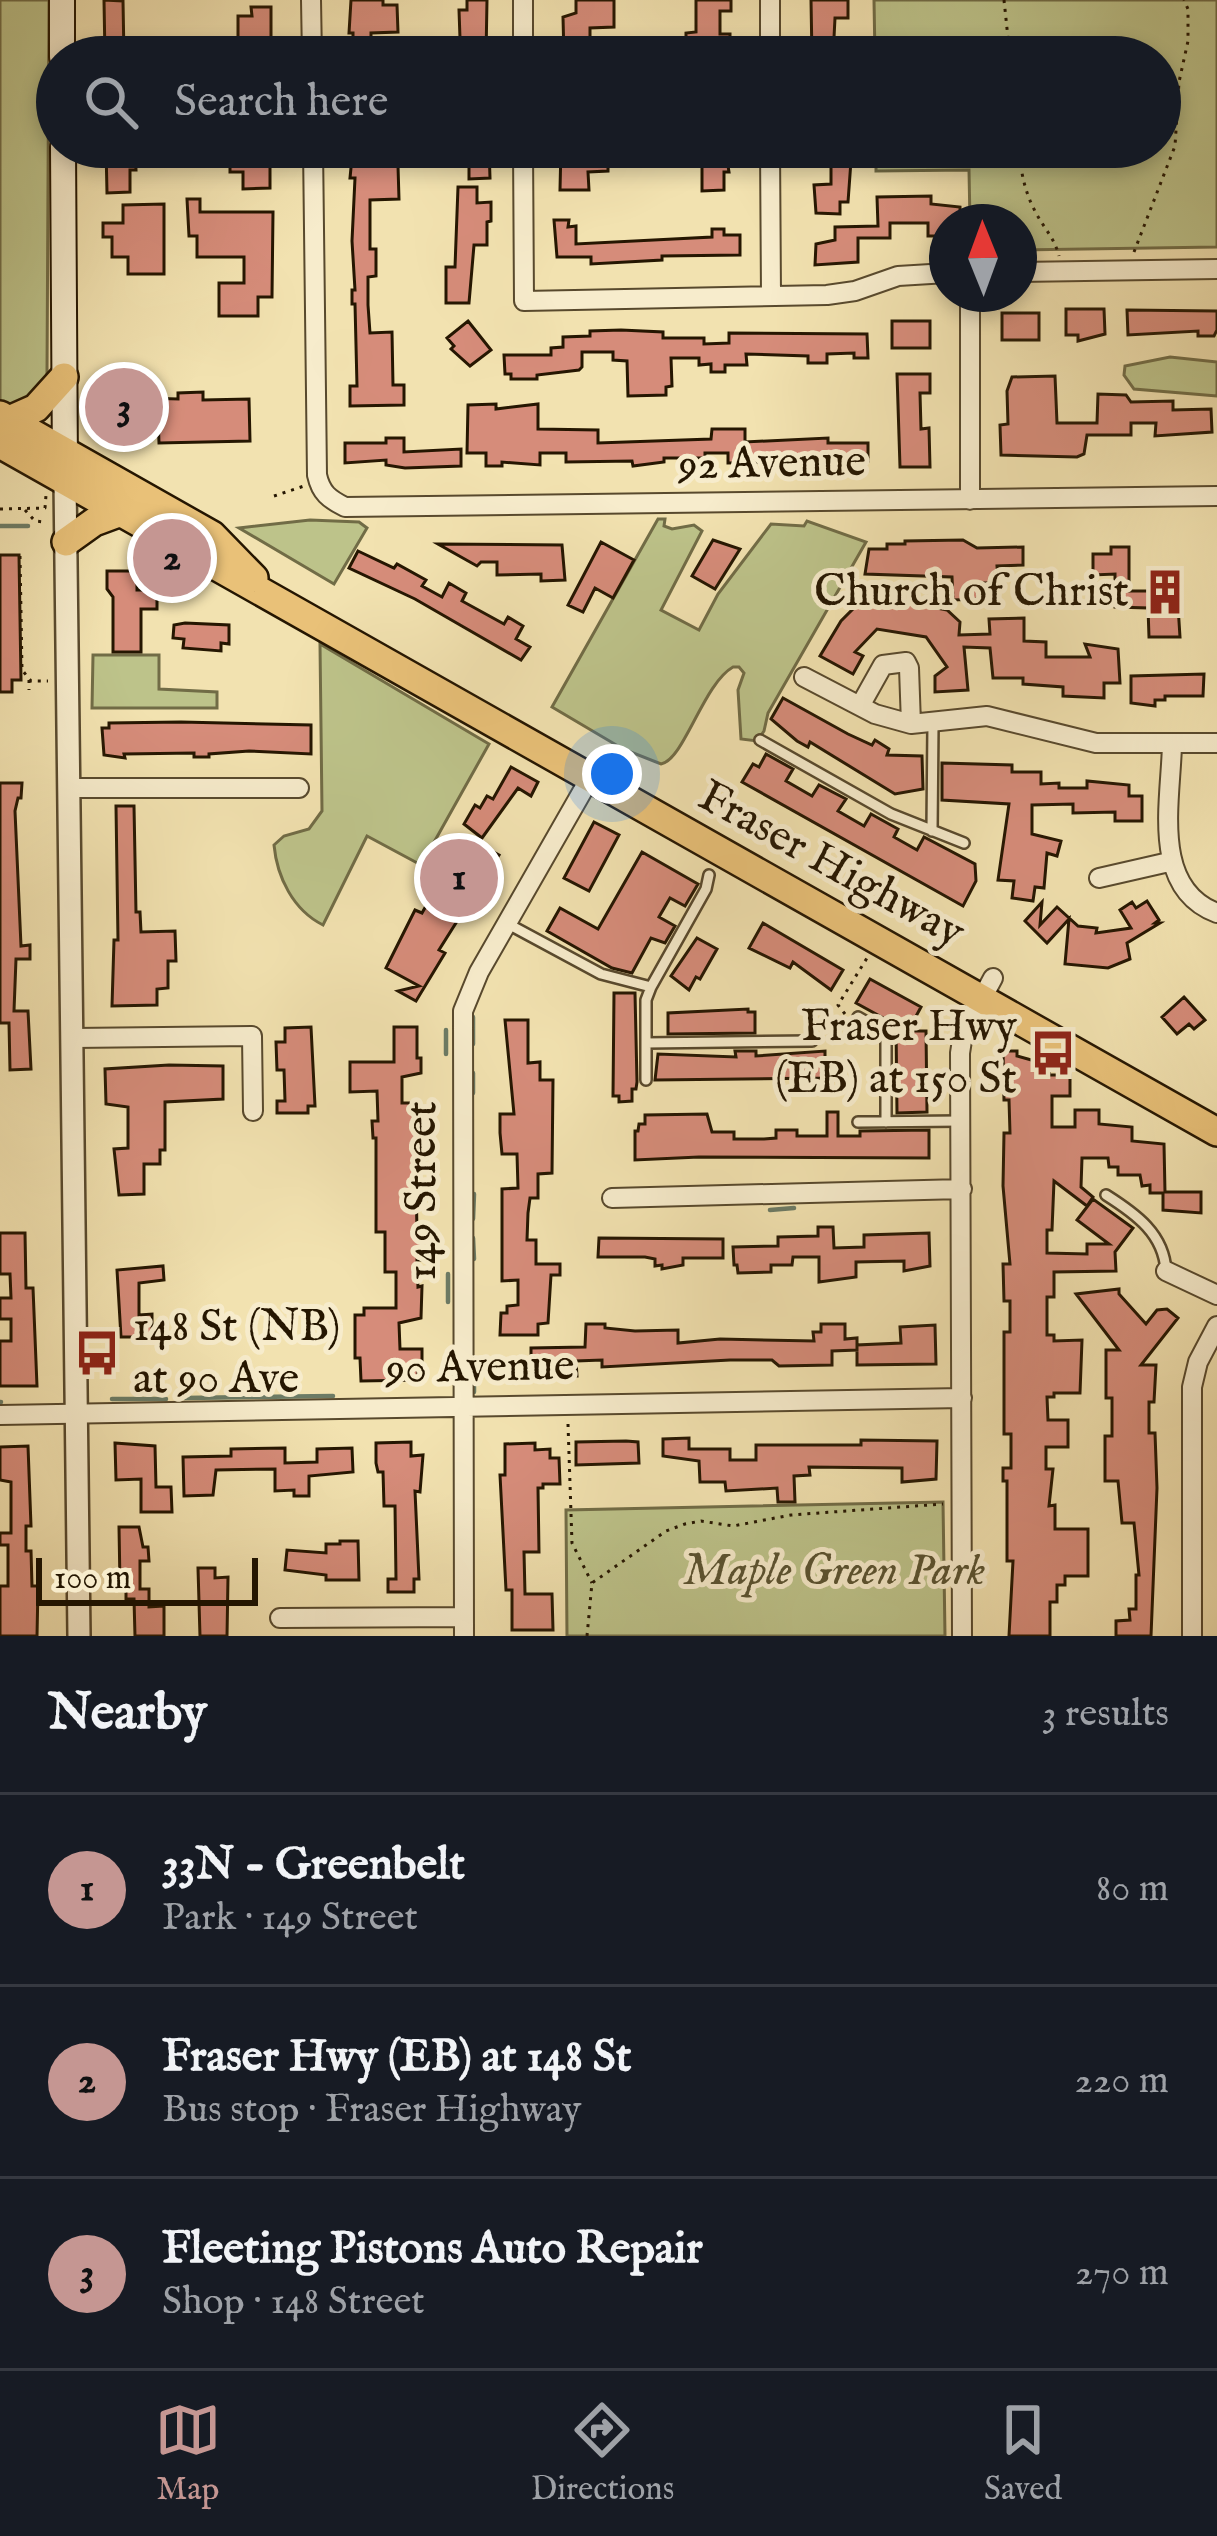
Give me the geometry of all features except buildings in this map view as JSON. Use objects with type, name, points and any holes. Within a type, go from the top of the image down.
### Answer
[{"type":"main road","points":[[62,0],[62,36]]},
{"type":"main road","points":[[63,168],[65,480]]},
{"type":"main road","points":[[3,426],[36,408],[64,377]]},
{"type":"main road","name":"Fraser Highway","points":[[3,426],[65,451],[212,535],[278,602]]},
{"type":"main road","name":"Fraser Highway","points":[[3,426],[65,480],[590,778],[987,988],[1217,1132]]},
{"type":"main road","points":[[66,542],[94,522],[121,512]]},
{"type":"street","points":[[311,0],[312,36]]},
{"type":"street","points":[[523,0],[523,36]]},
{"type":"street","points":[[770,0],[770,36]]},
{"type":"street","name":"92 Avenue","points":[[313,168],[317,475],[329,500],[345,507],[1217,496]]},
{"type":"street","points":[[523,168],[524,301],[842,294],[898,276],[929,274]]},
{"type":"street","points":[[770,168],[771,296]]},
{"type":"street","points":[[1037,272],[1217,269]]},
{"type":"street","points":[[970,312],[970,500]]},
{"type":"street","points":[[65,480],[79,1636]]},
{"type":"street","points":[[860,706],[883,665],[906,662],[911,724]]},
{"type":"street","points":[[804,676],[860,706],[911,724],[987,716],[1080,741],[1217,743]]},
{"type":"street","points":[[1172,744],[1168,862],[1184,888],[1217,913]]},
{"type":"street","name":"149 Street","points":[[464,1627],[460,1036],[471,987],[590,778]]},
{"type":"street","points":[[70,788],[299,788]]},
{"type":"street","points":[[1099,878],[1168,862]]},
{"type":"street","points":[[962,1636],[961,1042],[987,988]]},
{"type":"street","points":[[74,1038],[252,1036],[253,1111]]},
{"type":"street","points":[[612,1198],[962,1189]]},
{"type":"street","points":[[1166,1270],[1217,1294]]},
{"type":"street","points":[[1192,1636],[1192,1387],[1198,1362],[1217,1326]]},
{"type":"street","name":"90 Avenue","points":[[0,1415],[962,1398]]},
{"type":"street","points":[[280,1618],[464,1627]]},
{"type":"lane","points":[[932,831],[933,724]]},
{"type":"lane","points":[[760,740],[891,814],[964,843]]},
{"type":"lane","points":[[646,1080],[646,1000],[706,889],[709,875]]},
{"type":"lane","points":[[508,923],[601,974],[651,987]]},
{"type":"lane","points":[[858,1017],[886,1033],[886,1122]]},
{"type":"lane","points":[[646,1043],[812,1040]]},
{"type":"lane","points":[[859,1122],[961,1120]]},
{"type":"lane","points":[[1106,1195],[1155,1236],[1165,1251],[1166,1270]]},
{"type":"path","points":[[1004,0],[1008,36]]},
{"type":"path","points":[[1181,73],[1188,41],[1184,0]]},
{"type":"path","points":[[1022,168],[1034,211],[1056,242],[1060,260]]},
{"type":"path","points":[[1133,259],[1165,168]]},
{"type":"path","points":[[274,496],[305,485]]},
{"type":"path","points":[[24,508],[35,521],[44,522]]},
{"type":"path","points":[[0,509],[44,508]]},
{"type":"path","points":[[20,556],[22,670],[29,678],[50,681]]},
{"type":"path","points":[[29,678],[29,690]]},
{"type":"path","points":[[858,1017],[848,1017],[838,1005],[869,953]]},
{"type":"path","points":[[568,1416],[572,1543],[592,1583],[587,1636]]},
{"type":"path","points":[[592,1583],[666,1531],[685,1524],[701,1521],[733,1526],[775,1516],[935,1506],[951,1500]]},
{"type":"green space","points":[[0,0],[49,0],[49,36],[36,36],[36,168],[48,168],[47,373],[44,388],[11,407],[0,404]]},
{"type":"green space","points":[[874,0],[1217,0],[1217,247],[1037,250],[1037,204],[970,204],[969,170],[876,171],[876,168],[1181,168],[1181,36],[875,36]]},
{"type":"green space","points":[[1170,357],[1217,362],[1217,396],[1134,389],[1124,375],[1125,366]]},
{"type":"green space","points":[[658,519],[665,519],[664,526],[672,529],[694,525],[702,531],[661,610],[699,630],[718,594],[771,524],[804,526],[807,521],[866,542],[768,713],[757,741],[741,739],[738,690],[744,673],[733,667],[712,689],[678,750],[661,764],[623,749],[552,707]]},
{"type":"green space","points":[[310,520],[359,522],[367,528],[334,584],[239,528]]},
{"type":"green space","points":[[320,644],[489,744],[428,853],[496,892],[490,902],[367,836],[323,925],[303,911],[288,891],[274,845],[284,836],[309,829],[322,811]]},
{"type":"green space","points":[[93,655],[159,655],[159,689],[217,692],[217,708],[92,708]]},
{"type":"green space","name":"Maple Green Park","points":[[943,1502],[945,1636],[567,1636],[566,1510]]},
{"type":"waterway","points":[[0,526],[28,526]]},
{"type":"waterway","points":[[473,1017],[473,1044]]},
{"type":"waterway","points":[[446,1030],[446,1054]]},
{"type":"waterway","points":[[473,1073],[473,1093]]},
{"type":"waterway","points":[[473,1219],[474,1194]]},
{"type":"waterway","points":[[770,1210],[794,1208]]},
{"type":"waterway","points":[[473,1238],[474,1259]]},
{"type":"waterway","points":[[448,1274],[448,1302]]},
{"type":"waterway","points":[[474,1368],[474,1392]]},
{"type":"waterway","points":[[184,1398],[333,1396]]},
{"type":"waterway","points":[[112,1399],[166,1399]]},
{"type":"place","name":"Fleeting Pistons Auto Repair","points":[[124,407]]},
{"type":"place","name":"Fraser Hwy (EB) at 148 St","points":[[172,558]]},
{"type":"place","name":"Church of Christ","points":[[1165,592]]},
{"type":"place","name":"33N - Greenbelt","points":[[459,878]]},
{"type":"place","name":"Fraser Hwy (EB) at 150 St","points":[[1053,1053]]},
{"type":"place","name":"148 St (NB) at 90 Ave","points":[[97,1353]]}]
